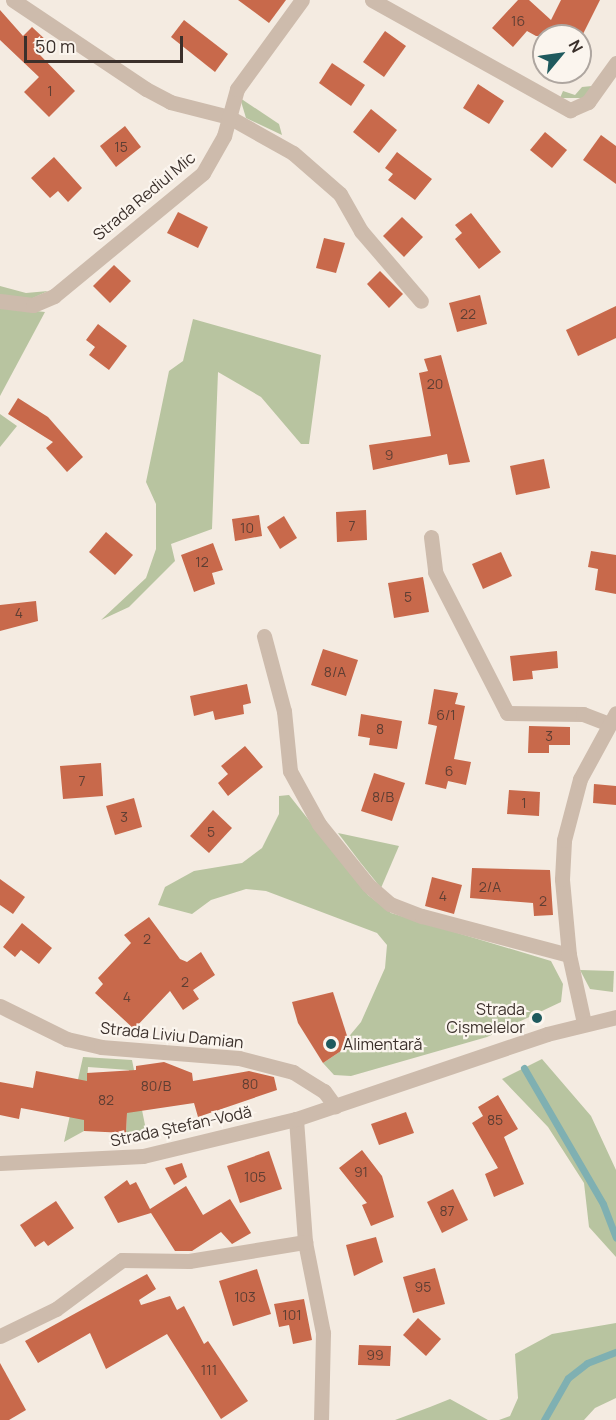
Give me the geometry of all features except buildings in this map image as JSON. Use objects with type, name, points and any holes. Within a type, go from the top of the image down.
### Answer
[{"type":"street","points":[[13,0],[154,93],[229,117],[278,142],[324,177],[421,301]]},
{"type":"street","name":"Strada Rediul Mic","points":[[0,301],[33,305],[66,287],[203,173],[246,74],[302,0]]},
{"type":"street","points":[[372,0],[570,110],[588,102],[616,63]]},
{"type":"street","points":[[431,537],[435,572],[507,713],[583,714],[612,718],[580,779],[564,840],[562,879],[569,955],[584,1023]]},
{"type":"street","points":[[264,636],[280,689],[293,779],[319,824],[368,885],[390,904],[422,916],[569,955]]},
{"type":"street","name":"Strada Liviu Damian","points":[[0,1006],[67,1039],[101,1047],[239,1058],[293,1072],[324,1091],[334,1106]]},
{"type":"street","name":"Strada Ștefan-Vodă","points":[[0,1163],[143,1156],[296,1119],[584,1023],[616,1017]]},
{"type":"street","points":[[296,1119],[305,1242],[323,1333],[321,1420]]},
{"type":"street","points":[[0,1336],[56,1309],[122,1260],[189,1261],[305,1242]]},
{"type":"green space","points":[[592,86],[587,98],[560,98],[563,91],[575,95],[582,87]]},
{"type":"green space","points":[[240,98],[279,124],[282,135],[246,118]]},
{"type":"green space","points":[[0,286],[26,293],[48,291],[31,299],[0,296]]},
{"type":"green space","points":[[0,307],[45,312],[0,396]]},
{"type":"green space","points":[[193,319],[321,355],[309,444],[301,444],[261,397],[218,372],[212,529],[171,544],[175,561],[129,607],[101,620],[146,578],[156,549],[156,504],[146,482],[169,371],[183,361]]},
{"type":"green space","points":[[0,414],[17,426],[0,447]]},
{"type":"green space","points":[[289,795],[368,895],[391,913],[551,961],[563,984],[561,1002],[487,1037],[351,1076],[334,1075],[323,1063],[350,1045],[346,1040],[361,1022],[385,968],[387,945],[377,933],[266,891],[246,889],[211,900],[192,914],[158,905],[165,887],[194,871],[242,863],[262,848],[279,814],[279,796]]},
{"type":"green space","points":[[338,833],[399,846],[381,888],[360,862]]},
{"type":"green space","points":[[580,970],[614,971],[613,992],[590,989]]},
{"type":"green space","points":[[83,1057],[132,1060],[147,1135],[126,1133],[129,1070],[88,1067],[84,1131],[64,1142]]},
{"type":"green space","points":[[542,1059],[591,1116],[616,1170],[616,1257],[589,1227],[584,1183],[548,1127],[502,1079]]},
{"type":"green space","points":[[616,1323],[616,1398],[595,1408],[584,1420],[499,1420],[510,1416],[518,1398],[515,1354],[552,1334]]},
{"type":"green space","points":[[450,1399],[488,1420],[395,1420],[430,1407]]},
{"type":"waterway","points":[[499,1025],[501,1029]]},
{"type":"waterway","points":[[524,1068],[603,1204],[616,1238]]},
{"type":"waterway","points":[[544,1420],[568,1378],[587,1363],[616,1352]]},
{"type":"place","name":"Strada Cișmelelor","points":[[537,1018]]},
{"type":"place","name":"Alimentară","points":[[331,1044]]}]
